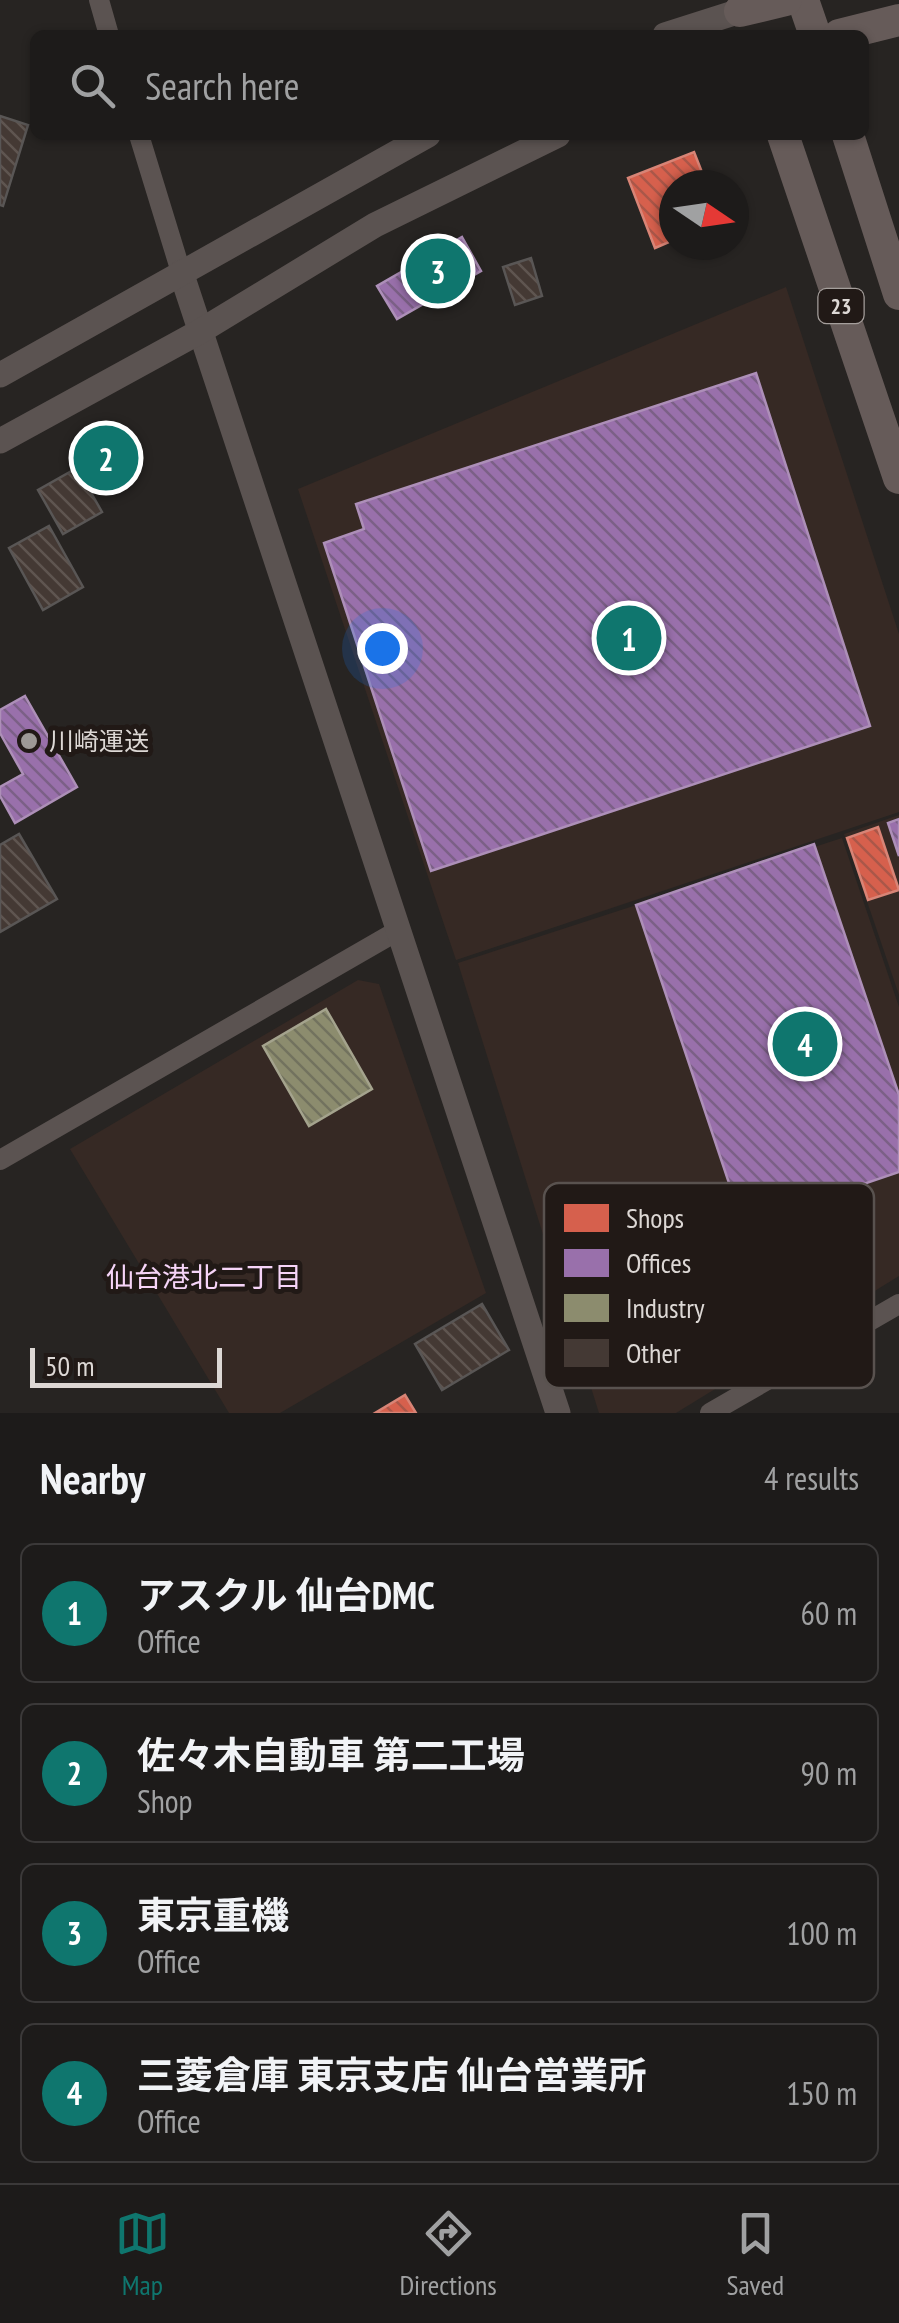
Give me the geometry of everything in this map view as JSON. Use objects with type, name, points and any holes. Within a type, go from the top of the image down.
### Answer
[{"type":"main road","points":[[742,15],[786,0]]},
{"type":"main road","points":[[803,0],[813,30]]},
{"type":"main road","points":[[859,30],[899,20]]},
{"type":"main road","name":"23","points":[[785,140],[899,478]]},
{"type":"main road","name":"23","points":[[850,140],[899,294]]},
{"type":"street","points":[[98,0],[107,30]]},
{"type":"street","points":[[685,30],[742,15]]},
{"type":"street","points":[[140,140],[199,332],[544,1370]]},
{"type":"street","points":[[0,375],[419,140]]},
{"type":"street","points":[[0,442],[199,332],[376,226],[548,140]]},
{"type":"street","points":[[0,1160],[399,930]]},
{"type":"street","points":[[874,1318],[899,1304]]},
{"type":"street","points":[[550,1388],[558,1413]]},
{"type":"street","points":[[710,1413],[753,1388]]},
{"type":"shaded area","points":[[786,287],[899,634],[899,812],[456,960],[298,489]]},
{"type":"shaded area","points":[[899,815],[899,995],[844,834]]},
{"type":"shaded area","points":[[842,838],[899,1007],[899,1276],[874,1291],[874,1183],[544,1183],[544,1237],[458,963]]},
{"type":"shaded area","points":[[358,980],[379,984],[486,1293],[280,1413],[229,1413],[70,1149]]},
{"type":"shaded area","points":[[591,1388],[717,1388],[676,1413],[599,1413]]},
{"type":"building: Shops","points":[[694,152],[701,170],[659,170],[659,246],[655,248],[628,178]]},
{"type":"building: Shops","points":[[109,443],[120,458],[101,471],[90,456]]},
{"type":"building: Shops","points":[[878,827],[899,890],[868,900],[847,838]]},
{"type":"building: Shops","points":[[405,1395],[416,1413],[375,1413]]},
{"type":"building: Offices","points":[[462,237],[481,271],[397,319],[377,286]]},
{"type":"building: Offices","points":[[756,373],[870,726],[431,871],[324,543],[364,529],[356,504]]},
{"type":"building: Offices","points":[[25,696],[77,787],[15,823],[0,796],[0,787],[23,774],[0,733],[0,710]]},
{"type":"building: Offices","points":[[899,819],[899,856],[888,823]]},
{"type":"building: Offices","points":[[814,844],[899,1095],[899,1172],[867,1183],[729,1183],[636,905]]},
{"type":"building: Industry","points":[[326,1009],[372,1089],[309,1126],[263,1046]]},
{"type":"building: Other","points":[[0,116],[28,125],[3,206],[0,205]]},
{"type":"building: Other","points":[[531,258],[542,296],[515,305],[503,267]]},
{"type":"building: Other","points":[[77,468],[102,512],[63,534],[38,490]]},
{"type":"building: Other","points":[[49,526],[83,587],[43,610],[9,548]]},
{"type":"building: Other","points":[[19,834],[57,899],[0,932],[0,845]]},
{"type":"building: Other","points":[[482,1304],[509,1350],[442,1390],[415,1344]]},
{"type":"place","name":"東京重機","points":[[438,271]]},
{"type":"place","name":"佐々木自動車 第二工場","points":[[106,458]]},
{"type":"place","name":"アスクル 仙台DMC","points":[[629,638]]},
{"type":"place","name":"川崎運送","points":[[29,741]]},
{"type":"place","name":"三菱倉庫 東京支店 仙台営業所","points":[[805,1044]]},
{"type":"district","name":"仙台港北二丁目","points":[[204,1276]]}]
